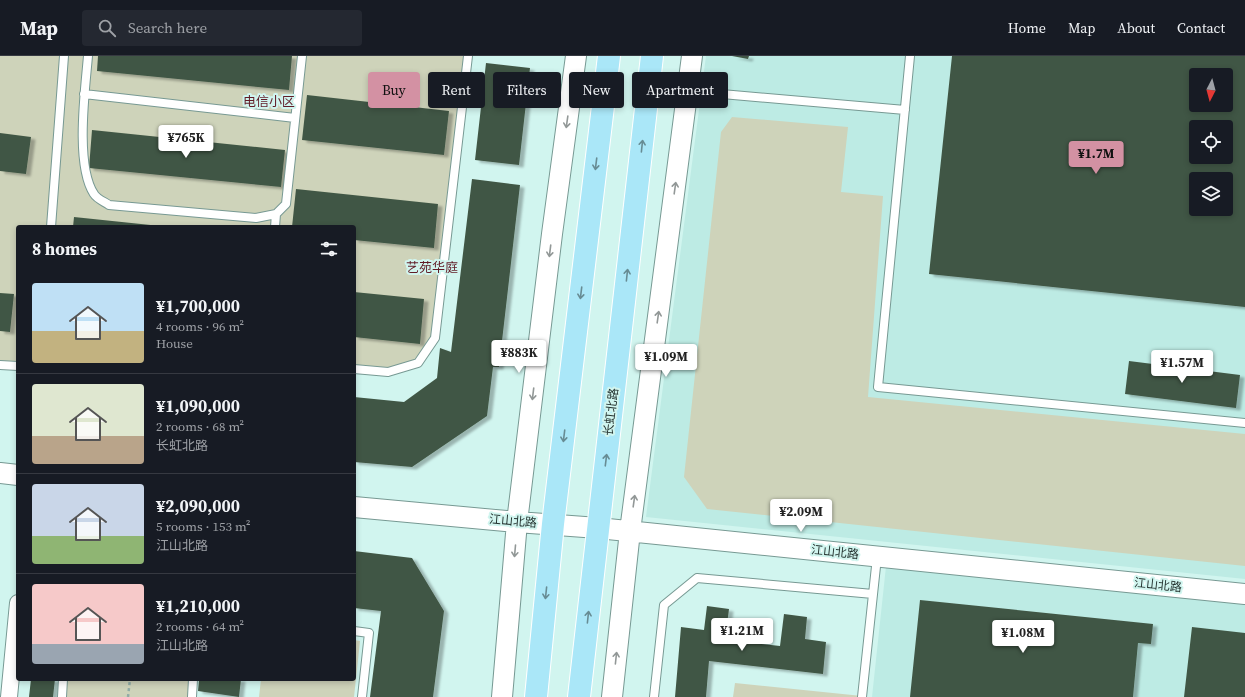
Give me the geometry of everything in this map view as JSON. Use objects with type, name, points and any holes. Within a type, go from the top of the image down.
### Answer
[{"type":"highway","points":[[536,697],[553,524],[609,56]]},
{"type":"highway","name":"长虹北路","points":[[579,697],[652,56]]},
{"type":"street","points":[[502,697],[517,522],[552,234],[576,56]]},
{"type":"street","points":[[690,72],[692,56]]},
{"type":"street","points":[[612,697],[630,531],[686,108]]},
{"type":"street","points":[[0,473],[16,475]]},
{"type":"street","name":"江山北路","points":[[356,507],[630,531],[1245,594]]},
{"type":"street","points":[[8,697],[16,622]]},
{"type":"lane","points":[[51,225],[64,56]]},
{"type":"lane","points":[[88,56],[84,94],[83,159],[86,173],[95,195],[109,205],[256,218],[276,214],[286,204],[302,56]]},
{"type":"lane","points":[[356,369],[388,372],[418,363],[435,338],[468,56]]},
{"type":"lane","points":[[910,56],[878,387],[1245,423]]},
{"type":"lane","points":[[84,94],[295,118]]},
{"type":"lane","points":[[728,95],[905,110]]},
{"type":"lane","points":[[274,225],[276,214]]},
{"type":"lane","points":[[0,365],[16,366]]},
{"type":"lane","points":[[862,697],[877,556]]},
{"type":"lane","points":[[654,697],[664,605],[698,578],[873,594]]},
{"type":"lane","points":[[356,631],[369,633],[362,697]]},
{"type":"lane","points":[[62,697],[63,681]]},
{"type":"lane","points":[[192,697],[193,681]]},
{"type":"path","points":[[128,697],[130,681]]},
{"type":"shaded area","points":[[706,56],[1245,56],[1245,579],[646,517],[699,108],[728,108],[728,72],[704,72]]},
{"type":"shaded area","points":[[887,557],[1245,594],[1245,697],[872,697]]},
{"type":"green space","points":[[0,56],[468,56],[466,72],[428,72],[428,108],[462,108],[435,338],[418,363],[388,372],[356,369],[356,225],[16,225],[16,366],[0,365]]},
{"type":"green space","points":[[732,117],[848,127],[841,192],[883,196],[868,397],[1245,434],[1245,566],[707,509],[684,477],[721,132]]},
{"type":"green space","points":[[356,640],[360,641],[356,678]]},
{"type":"green space","points":[[63,681],[193,681],[192,697],[62,697]]},
{"type":"green space","points":[[261,681],[356,681],[354,697],[259,697]]},
{"type":"green space","points":[[735,683],[862,696],[862,697],[733,697]]},
{"type":"building","points":[[98,56],[292,56],[289,90],[97,71]]},
{"type":"building","points":[[732,56],[749,56],[748,59]]},
{"type":"building","points":[[952,56],[1245,56],[1245,307],[929,274]]},
{"type":"building","points":[[486,63],[530,68],[530,72],[493,72],[493,108],[525,108],[519,165],[475,160],[481,108],[485,108]]},
{"type":"building","points":[[307,95],[368,102],[368,108],[420,108],[449,111],[444,155],[302,140]]},
{"type":"building","points":[[92,130],[285,150],[281,187],[89,168]]},
{"type":"building","points":[[0,133],[31,137],[26,174],[0,171]]},
{"type":"building","points":[[472,179],[520,185],[499,367],[493,367],[487,416],[412,467],[356,462],[356,397],[404,402],[437,378],[440,348],[451,352]]},
{"type":"building","points":[[296,189],[438,204],[434,248],[356,240],[356,225],[292,225]]},
{"type":"building","points":[[74,217],[150,225],[73,225]]},
{"type":"building","points":[[356,292],[424,299],[420,344],[356,337]]},
{"type":"building","points":[[0,293],[14,294],[10,332],[0,331]]},
{"type":"building","points":[[1129,361],[1240,375],[1236,408],[1125,394]]},
{"type":"building","points":[[356,551],[412,558],[444,611],[433,697],[370,697],[381,611],[356,608]]},
{"type":"building","points":[[920,600],[1153,624],[1151,644],[1138,643],[1133,697],[910,697]]},
{"type":"building","points":[[707,606],[729,609],[725,640],[780,646],[784,614],[807,617],[805,639],[826,642],[823,674],[709,661],[706,697],[675,697],[681,627],[704,630]]},
{"type":"building","points":[[1192,627],[1245,633],[1245,697],[1184,697]]},
{"type":"building","points":[[31,681],[55,681],[53,697],[29,697]]},
{"type":"building","points":[[199,681],[241,681],[239,697],[198,691]]},
{"type":"district","name":"电信小区","points":[[269,101]]},
{"type":"district","name":"艺苑华庭","points":[[432,267]]}]
